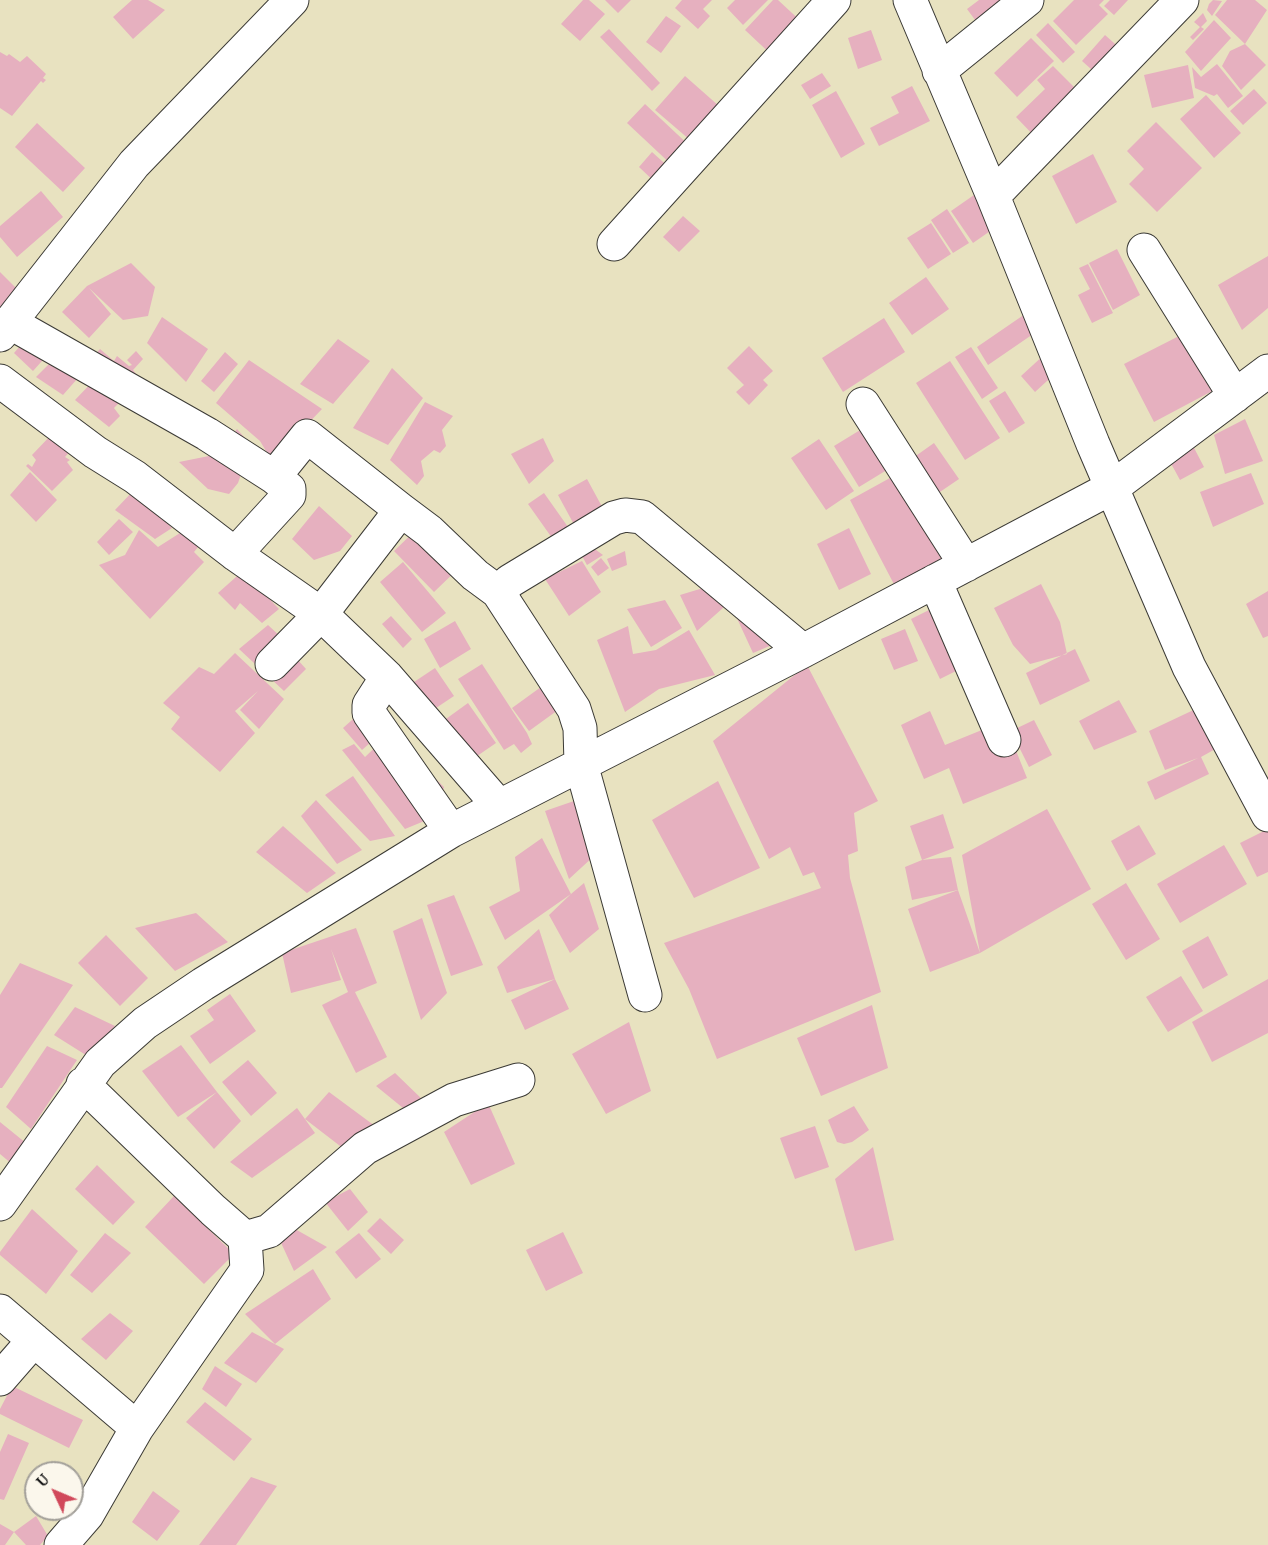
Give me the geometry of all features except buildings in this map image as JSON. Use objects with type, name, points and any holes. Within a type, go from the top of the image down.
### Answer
[{"type":"street","points":[[235,554],[288,495],[289,489],[207,434],[5,329],[134,164],[292,0]]},
{"type":"street","points":[[614,244],[834,0]]},
{"type":"street","points":[[910,0],[993,196],[1093,444],[1189,667],[1268,814]]},
{"type":"street","points":[[939,71],[1027,0]]},
{"type":"street","points":[[993,196],[1182,0]]},
{"type":"street","points":[[1144,250],[1235,396]]},
{"type":"street","points":[[0,1204],[100,1063],[145,1023],[203,984],[451,831],[803,651],[1113,487],[1268,371]]},
{"type":"street","points":[[0,381],[95,452],[135,477],[235,554],[321,614],[387,677],[499,806]]},
{"type":"street","points":[[862,404],[966,565]]},
{"type":"street","points":[[274,477],[307,436],[429,531],[475,575],[498,592],[574,709],[580,728],[581,764],[645,995]]},
{"type":"street","points":[[272,664],[321,614],[401,510]]},
{"type":"street","points":[[498,592],[510,581],[614,518],[625,515],[642,517],[803,651]]},
{"type":"street","points":[[935,581],[1004,740]]},
{"type":"street","points":[[387,677],[369,705],[369,713],[451,831]]},
{"type":"street","points":[[245,1238],[268,1231],[365,1148],[454,1100],[518,1080]]},
{"type":"street","points":[[61,1545],[87,1515],[137,1428],[247,1270],[245,1238],[213,1210],[84,1084]]},
{"type":"street","points":[[0,1311],[137,1428]]},
{"type":"street","points":[[0,1379],[34,1340]]}]
